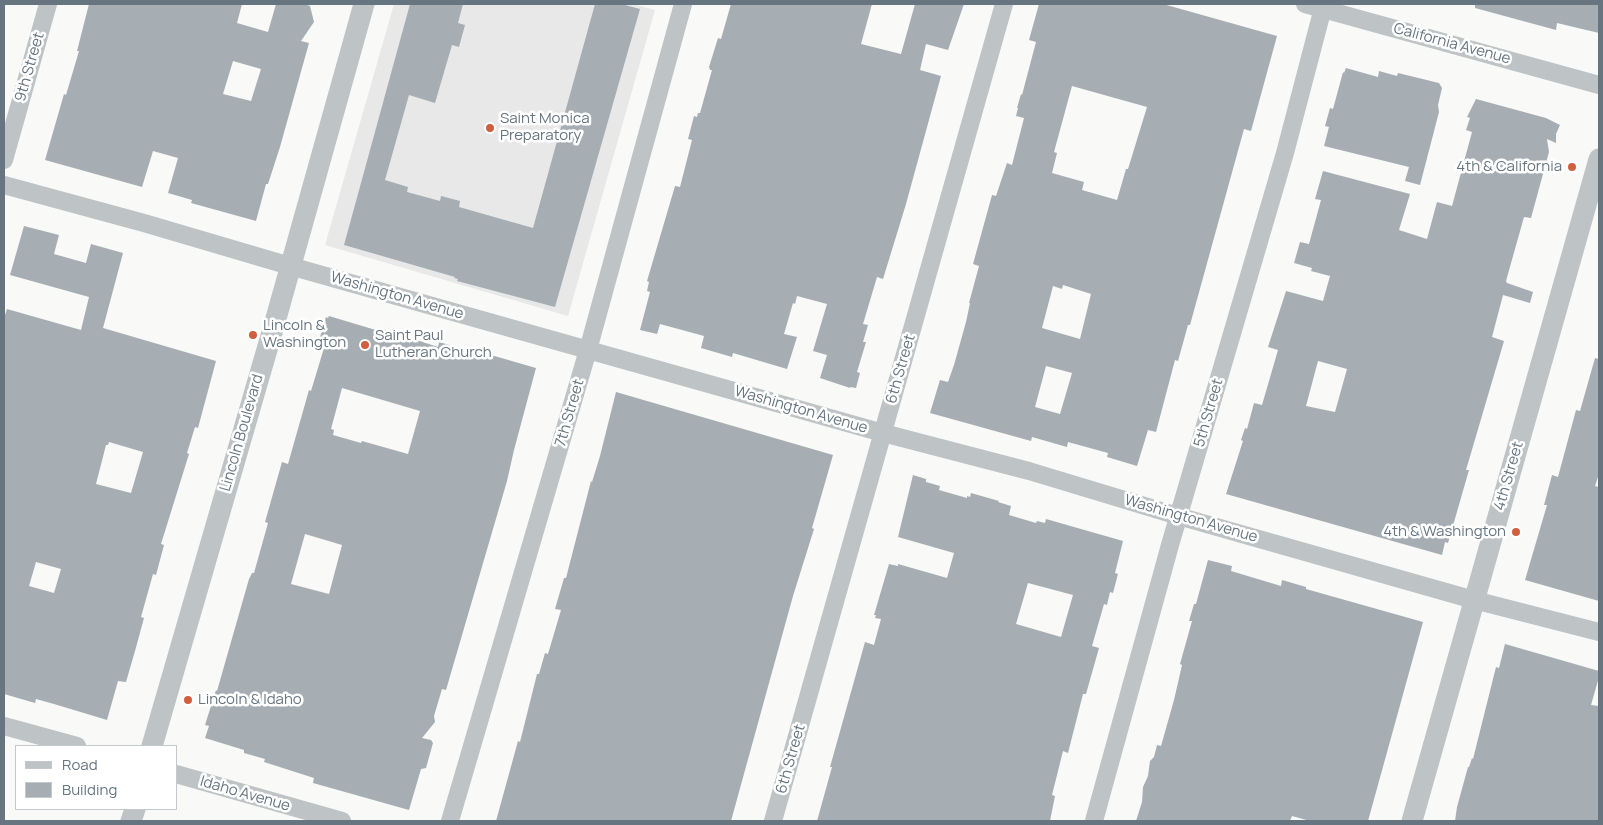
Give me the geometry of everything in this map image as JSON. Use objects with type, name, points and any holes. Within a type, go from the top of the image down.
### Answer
[{"type":"street","name":"9th Street","points":[[4,160],[48,4]]},
{"type":"street","name":"Lincoln Boulevard","points":[[152,745],[364,4]]},
{"type":"street","name":"7th Street","points":[[450,821],[588,350],[684,4]]},
{"type":"street","name":"6th Street","points":[[774,821],[1004,4]]},
{"type":"street","name":"California Avenue","points":[[1317,5],[1599,85]]},
{"type":"street","name":"5th Street","points":[[1094,821],[1178,516],[1285,153],[1317,5]]},
{"type":"street","name":"4th Street","points":[[1412,821],[1599,159]]},
{"type":"street","name":"Washington Avenue","points":[[4,185],[883,433],[1029,471],[1178,516],[1474,600],[1599,632]]},
{"type":"street","points":[[4,726],[73,745]]},
{"type":"street","name":"Idaho Avenue","points":[[178,775],[342,821]]},
{"type":"shaded area","name":"Saint Monica Preparatory","points":[[394,4],[633,4],[655,10],[568,316],[325,245]]},
{"type":"building","points":[[89,4],[242,4],[237,23],[268,32],[276,4],[304,4],[310,6],[314,22],[301,41],[309,43],[280,147],[268,184],[266,184],[256,221],[191,203],[192,200],[168,193],[178,158],[153,151],[142,187],[45,160],[64,94],[66,95],[79,51],[77,51]],"holes":[[[233,61],[261,69],[251,101],[223,94]]]},
{"type":"building","points":[[410,4],[463,4],[458,23],[465,25],[459,47],[452,45],[435,103],[409,95],[385,180],[408,187],[407,192],[440,201],[441,196],[460,201],[459,207],[533,228],[595,4],[621,4],[640,9],[555,307],[457,281],[458,279],[455,277],[344,245]]},
{"type":"building","points":[[731,4],[872,4],[861,44],[901,54],[915,4],[964,4],[948,50],[926,44],[920,70],[941,76],[906,204],[883,279],[877,277],[863,324],[868,325],[863,342],[866,342],[857,372],[860,373],[856,388],[850,388],[820,378],[827,355],[813,351],[827,304],[797,296],[795,304],[793,303],[784,334],[797,337],[787,369],[733,353],[732,357],[701,348],[704,336],[660,324],[657,334],[640,330],[650,292],[647,291],[649,282],[647,281],[675,186],[680,187],[692,140],[688,139],[694,116],[697,117],[698,113],[700,113],[712,70],[709,67],[718,38],[721,39]]},
{"type":"building","points":[[1039,4],[1163,4],[1277,36],[1251,131],[1244,129],[1190,325],[1188,325],[1178,361],[1175,360],[1156,432],[1148,430],[1137,466],[1107,457],[1108,453],[1068,442],[1067,447],[1032,437],[1031,441],[930,413],[940,380],[948,382],[954,365],[979,266],[973,264],[992,195],[996,196],[1007,163],[1012,165],[1024,118],[1016,116],[1017,108],[1036,42],[1029,40]],"holes":[[[1072,86],[1147,107],[1117,200],[1082,190],[1084,182],[1052,173],[1057,153],[1054,152]],[[1063,285],[1091,294],[1080,339],[1042,328],[1053,286],[1062,289]],[[1046,366],[1072,373],[1060,414],[1035,407]]]},
{"type":"building","points":[[1475,4],[1599,4],[1599,33],[1557,23],[1556,30],[1475,8]]},
{"type":"building","points":[[1346,68],[1378,77],[1379,71],[1397,76],[1398,73],[1439,83],[1442,88],[1438,105],[1439,112],[1420,185],[1405,181],[1409,167],[1324,146],[1329,127],[1325,126],[1330,108],[1333,109],[1343,72]]},
{"type":"building","points":[[1476,99],[1546,118],[1560,125],[1556,134],[1556,143],[1547,139],[1549,152],[1531,218],[1524,217],[1506,281],[1533,292],[1530,303],[1503,295],[1492,337],[1504,341],[1466,470],[1469,470],[1448,543],[1445,542],[1442,555],[1226,494],[1243,441],[1241,440],[1245,428],[1247,429],[1254,403],[1262,405],[1278,350],[1268,347],[1286,291],[1323,301],[1330,276],[1311,271],[1312,268],[1294,263],[1300,242],[1309,244],[1321,200],[1315,199],[1323,171],[1410,194],[1399,230],[1427,239],[1437,202],[1452,206],[1472,132],[1466,130],[1470,118],[1467,117]],"holes":[[[1318,361],[1347,369],[1335,412],[1306,406]]]},
{"type":"building","points":[[24,226],[59,235],[54,254],[86,263],[91,244],[123,253],[103,328],[216,361],[198,428],[195,427],[187,453],[189,454],[161,544],[164,545],[156,575],[153,574],[141,617],[144,618],[126,682],[118,681],[107,720],[36,699],[35,703],[4,694],[4,318],[7,309],[81,330],[89,297],[10,275]],"holes":[[[109,442],[143,452],[131,493],[96,484],[106,445]],[[36,562],[61,569],[54,593],[29,586]]]},
{"type":"building","points":[[329,316],[379,331],[380,328],[438,347],[439,342],[536,368],[507,481],[446,690],[442,689],[434,716],[435,722],[422,738],[431,740],[433,743],[426,768],[421,769],[409,810],[313,783],[314,778],[264,762],[265,759],[244,753],[244,750],[205,738],[209,726],[205,725],[217,691],[249,579],[252,573],[254,573],[268,523],[265,522],[282,462],[288,464],[309,390],[311,391],[324,348],[318,344],[326,317],[328,318]],"holes":[[[342,388],[420,411],[408,454],[333,435],[334,430],[331,429]],[[305,534],[342,545],[329,594],[291,584]]]},
{"type":"building","points":[[1595,358],[1599,359],[1599,474],[1595,486],[1599,487],[1599,601],[1525,580],[1547,505],[1544,505],[1552,475],[1558,477],[1576,410],[1580,411]]},
{"type":"building","points":[[616,392],[833,455],[812,528],[814,529],[793,596],[731,821],[496,821],[518,741],[520,742],[537,674],[539,674],[545,653],[548,654],[561,610],[555,609],[564,578],[566,578]]},
{"type":"building","points":[[913,475],[926,479],[926,482],[940,486],[939,490],[967,498],[967,496],[970,497],[971,493],[1011,506],[1009,515],[1036,523],[1037,521],[1045,523],[1046,519],[1123,541],[1115,573],[1118,574],[1113,593],[1110,592],[1107,605],[1104,604],[1092,646],[1099,648],[1086,694],[1083,694],[1068,753],[1063,751],[1052,795],[1055,796],[1050,821],[817,821],[865,642],[874,645],[881,619],[875,618],[876,615],[874,615],[889,564],[898,566],[898,564],[947,578],[954,553],[898,537]],"holes":[[[1028,583],[1073,595],[1061,637],[1016,624]]]},
{"type":"building","points":[[1208,560],[1232,566],[1231,571],[1281,586],[1282,580],[1306,587],[1306,589],[1423,622],[1368,821],[1310,821],[1292,816],[1290,821],[1136,821],[1142,802],[1143,787],[1148,776],[1150,761],[1154,757],[1157,745],[1161,746],[1174,700],[1182,665],[1180,664],[1192,621],[1189,621],[1194,604],[1196,604]]},
{"type":"building","points":[[1505,644],[1599,671],[1591,705],[1599,706],[1599,821],[1455,821],[1457,807],[1468,767],[1473,759],[1496,667],[1499,668]]},
{"type":"place","name":"Saint Monica Preparatory","points":[[490,128]]},
{"type":"place","name":"4th & California","points":[[1572,167]]},
{"type":"place","name":"Lincoln & Washington","points":[[253,335]]},
{"type":"place","name":"Saint Paul Lutheran Church","points":[[365,345]]},
{"type":"place","name":"4th & Washington","points":[[1516,532]]},
{"type":"place","name":"Lincoln & Idaho","points":[[188,700]]}]
